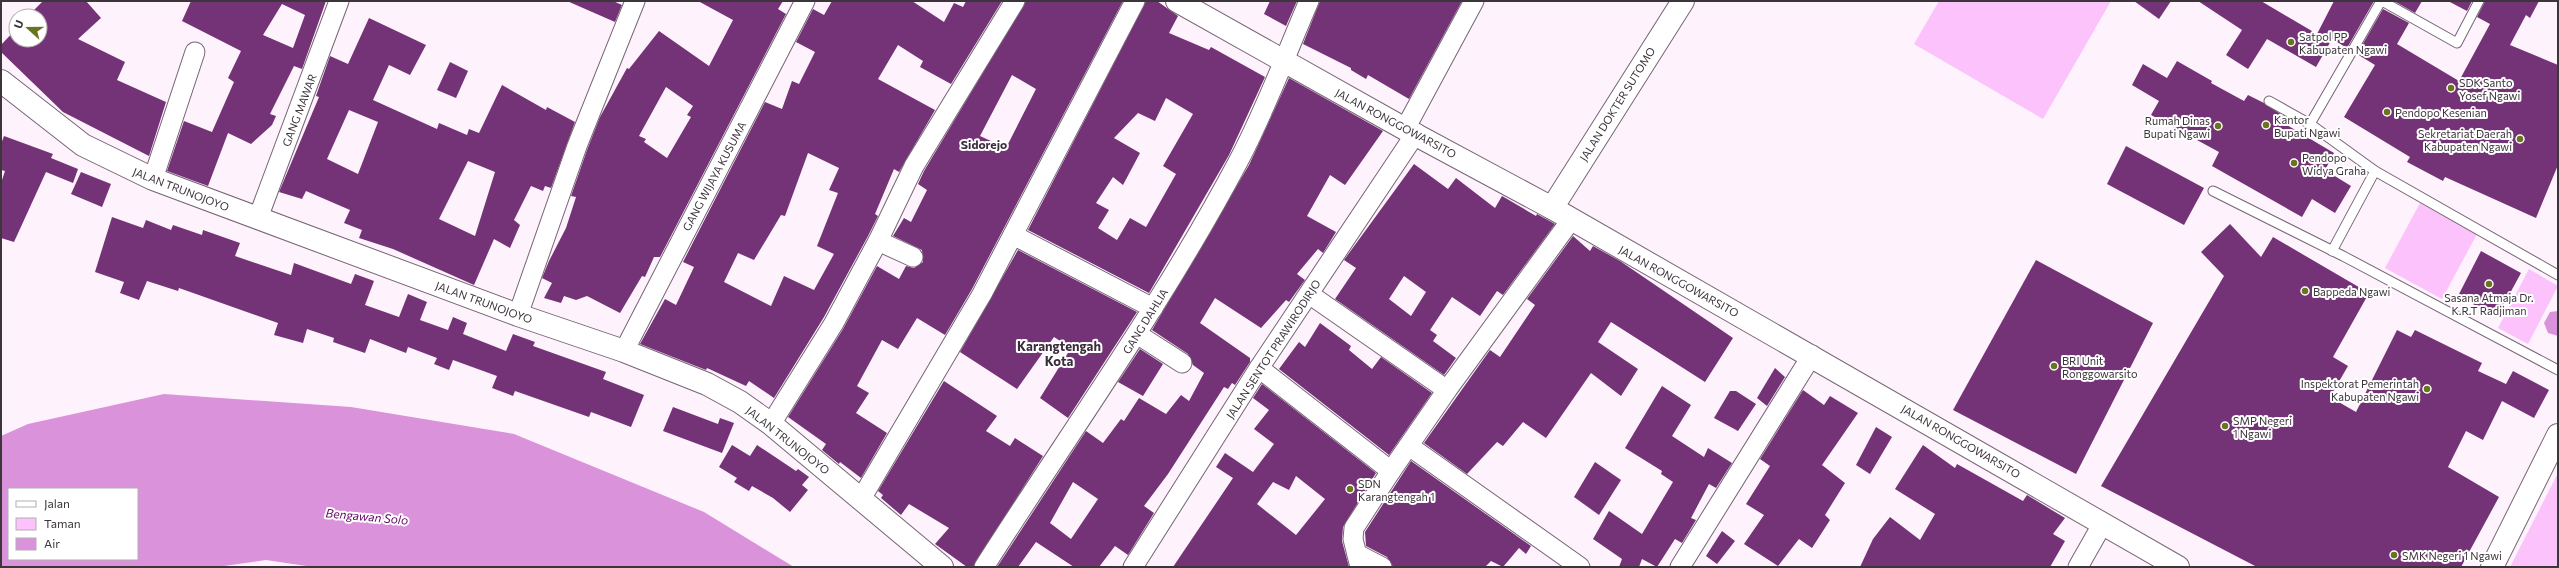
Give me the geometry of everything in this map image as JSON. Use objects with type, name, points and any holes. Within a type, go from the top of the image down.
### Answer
[{"type":"street","name":"GANG MAWAR","points":[[258,218],[339,1]]},
{"type":"street","points":[[518,315],[577,146],[635,1]]},
{"type":"street","name":"GANG WIJAYA KUSUMA","points":[[624,351],[805,1]]},
{"type":"street","points":[[771,424],[814,357],[878,241],[914,166],[1015,1]]},
{"type":"street","points":[[861,499],[924,395],[1013,235],[1135,1]]},
{"type":"street","name":"JALAN RONGGOWARSITO","points":[[1177,1],[1282,61],[1552,208],[1812,355],[2178,567]]},
{"type":"street","name":"GANG DAHLIA","points":[[984,567],[1137,334],[1239,160],[1262,114],[1282,61],[1309,1]]},
{"type":"street","name":"JALAN SENTOT PRAWIRODIRJO","points":[[1133,567],[1309,294],[1410,131],[1474,1]]},
{"type":"street","name":"JALAN DOKTER SUTOMO","points":[[1552,208],[1683,1]]},
{"type":"street","points":[[153,179],[196,52]]},
{"type":"street","name":"JALAN TRUNOJOYO","points":[[2,84],[83,145],[153,179],[518,315],[624,351],[707,384],[740,402],[771,424],[942,567]]},
{"type":"street","points":[[1382,567],[1359,561],[1353,534],[1354,528],[1447,390],[1571,220]]},
{"type":"street","points":[[1013,235],[1153,308]]},
{"type":"street","points":[[878,241],[913,257]]},
{"type":"street","points":[[1309,294],[1447,390]]},
{"type":"street","points":[[1137,334],[1182,363]]},
{"type":"street","points":[[1680,567],[1812,355]]},
{"type":"street","points":[[1260,368],[1391,471]]},
{"type":"street","points":[[2492,567],[2558,434]]},
{"type":"street","points":[[1408,446],[1580,567]]},
{"type":"street","points":[[2078,567],[2103,523]]},
{"type":"lane","points":[[2310,124],[2382,1],[2457,43],[2479,1]]},
{"type":"lane","points":[[2269,101],[2310,124],[2375,171],[2558,275]]},
{"type":"lane","points":[[2332,251],[2375,171]]},
{"type":"lane","points":[[2213,191],[2332,251],[2558,370]]},
{"type":"green space","points":[[1939,1],[2111,1],[2043,119],[1914,44]]},
{"type":"green space","points":[[2420,203],[2477,234],[2442,299],[2385,268]]},
{"type":"green space","points":[[2529,269],[2558,286],[2528,344],[2498,328]]},
{"type":"green space","points":[[2558,473],[2558,567],[2510,567]]},
{"type":"water","points":[[2558,311],[2558,336],[2548,333],[2544,323],[2550,312]]},
{"type":"water","name":"Bengawan Solo","points":[[164,394],[351,407],[514,434],[704,512],[794,567],[313,567],[266,560],[217,567],[1,567],[1,436],[28,424]]},
{"type":"building","points":[[43,1],[86,1],[101,18],[78,39],[125,62],[117,80],[166,102],[149,156],[63,112],[1,52],[1,45],[8,38],[8,48],[48,48],[48,8],[36,8]]},
{"type":"building","points":[[191,1],[326,1],[302,69],[294,66],[270,114],[276,116],[272,125],[251,144],[228,133],[208,186],[167,171],[184,121],[212,132],[234,82],[228,78],[241,51],[182,21]],"holes":[[[282,4],[305,15],[293,48],[263,35]]]},
{"type":"building","points":[[567,1],[613,1],[622,5],[615,22]]},
{"type":"building","points":[[698,1],[783,1],[778,9],[786,14],[660,257],[654,257],[645,277],[642,276],[620,313],[587,296],[576,300],[564,296],[561,303],[544,298],[552,283],[542,278],[566,228],[576,197],[571,196],[587,150],[600,117],[627,68],[629,69],[659,31],[709,66],[733,20]],"holes":[[[666,87],[693,106],[687,115],[691,117],[667,158],[644,142],[646,139],[639,136]]]},
{"type":"building","points":[[832,1],[912,1],[944,22],[954,3],[963,7],[966,1],[1002,1],[951,84],[920,67],[923,61],[898,45],[878,79],[935,110],[899,172],[894,169],[875,214],[878,216],[868,236],[824,317],[774,398],[749,381],[746,386],[707,368],[706,370],[640,344],[665,299],[676,305],[694,267],[683,262],[765,102],[782,109],[792,81],[799,84],[815,52],[796,42],[813,9],[824,15]],"holes":[[[808,153],[839,168],[829,190],[838,193],[817,246],[834,254],[814,290],[784,276],[771,306],[724,282],[738,253],[754,260],[781,215],[785,216]]]},
{"type":"building","points":[[1026,1],[1123,1],[972,289],[945,335],[917,318],[898,349],[882,340],[857,386],[869,393],[856,413],[887,433],[861,478],[840,462],[839,464],[822,450],[826,444],[788,417],[843,329],[877,266],[899,279],[906,266],[914,268],[923,262],[922,250],[893,236],[904,218],[911,222],[927,190],[918,184],[924,171]],"holes":[[[1012,75],[1036,89],[1006,148],[980,136]]]},
{"type":"building","points":[[1146,1],[1157,1],[1178,16],[1169,33],[1209,50],[1211,47],[1265,77],[1229,155],[1149,293],[1028,230]],"holes":[[[1166,98],[1193,114],[1163,166],[1176,174],[1146,227],[1130,218],[1117,240],[1098,228],[1109,210],[1096,203],[1113,177],[1123,185],[1140,153],[1114,138],[1138,113],[1155,121]]]},
{"type":"building","points":[[1270,1],[1297,1],[1286,26],[1264,14]]},
{"type":"building","points":[[1320,1],[1462,1],[1409,99],[1368,75],[1366,79],[1351,70],[1351,68],[1303,44]]},
{"type":"building","points":[[2134,1],[2171,1],[2159,19]]},
{"type":"building","points":[[2198,1],[2261,1],[2317,34],[2334,1],[2374,1],[2347,48],[2332,39],[2316,67],[2267,39],[2248,69],[2226,55],[2242,30]]},
{"type":"building","points":[[2394,1],[2422,1],[2415,13]]},
{"type":"building","points":[[2448,1],[2472,1],[2467,11]]},
{"type":"building","points":[[2485,1],[2539,1],[2530,18],[2526,15],[2510,45],[2558,65],[2558,165],[2536,218],[2445,177],[2443,181],[2407,162],[2410,157],[2344,117],[2375,65],[2357,54],[2383,9],[2409,23],[2397,44],[2459,81],[2490,24],[2477,17]]},
{"type":"building","points":[[369,18],[426,45],[410,75],[389,65],[373,100],[437,129],[439,123],[467,135],[469,129],[479,133],[502,85],[546,110],[547,107],[575,122],[551,188],[545,186],[543,191],[531,186],[514,220],[520,225],[510,248],[494,239],[474,285],[393,249],[359,238],[362,230],[344,223],[350,210],[306,191],[302,199],[279,192],[319,97],[316,96],[330,56],[348,64]],"holes":[[[349,110],[378,122],[358,174],[327,159]],[[468,161],[495,172],[475,236],[439,219]]]},
{"type":"building","points":[[2177,61],[2212,81],[2211,83],[2244,101],[2248,95],[2264,103],[2285,117],[2282,122],[2334,153],[2325,170],[2351,186],[2335,213],[2312,199],[2302,217],[2212,166],[2219,152],[2151,115],[2159,101],[2132,85],[2143,64],[2167,78]]},
{"type":"building","points":[[450,62],[468,71],[456,98],[437,90]]},
{"type":"building","points":[[1289,78],[1383,131],[1345,185],[1330,175],[1307,216],[1336,232],[1323,253],[1318,249],[1297,274],[1305,280],[1289,302],[1286,300],[1261,328],[1215,298],[1200,323],[1250,358],[1250,362],[1235,385],[1232,383],[1228,389],[1224,387],[1168,474],[1144,506],[1154,513],[1128,555],[1115,546],[1099,567],[1074,567],[1036,542],[1018,567],[997,567],[1086,431],[1103,443],[1121,419],[1124,421],[1139,398],[1166,414],[1181,395],[1189,401],[1204,373],[1193,365],[1188,354],[1152,330],[1249,165]],"holes":[[[1073,482],[1098,499],[1071,539],[1050,523]]]},
{"type":"building","points":[[4,136],[53,154],[51,158],[78,169],[73,183],[46,172],[14,242],[1,238],[1,183],[5,171],[1,170],[1,144]]},
{"type":"building","points":[[2126,146],[2204,188],[2184,225],[2107,184]]},
{"type":"building","points":[[1414,164],[1448,189],[1456,178],[1495,208],[1502,196],[1536,216],[1537,214],[1555,224],[1503,295],[1497,291],[1480,316],[1452,297],[1430,330],[1437,335],[1433,341],[1456,358],[1444,375],[1335,299],[1356,268],[1344,260]],"holes":[[[1404,276],[1426,292],[1411,316],[1389,299]]]},
{"type":"building","points":[[81,172],[111,184],[102,207],[71,194]]},
{"type":"building","points":[[112,217],[143,228],[146,220],[171,230],[173,225],[202,235],[203,230],[240,243],[235,256],[291,275],[294,263],[351,284],[355,274],[374,281],[365,305],[399,317],[408,294],[427,302],[420,320],[448,330],[453,317],[467,323],[463,334],[506,351],[513,334],[535,342],[533,346],[606,372],[603,379],[644,395],[631,427],[591,412],[589,417],[515,391],[513,396],[492,388],[497,376],[453,360],[449,370],[434,364],[437,358],[408,347],[406,353],[370,339],[365,353],[333,342],[334,338],[307,329],[303,343],[274,335],[278,323],[179,288],[178,291],[147,281],[139,300],[120,293],[124,282],[95,272]]},
{"type":"building","points":[[2230,224],[2261,257],[2273,237],[2369,293],[2333,357],[2348,366],[2330,397],[2356,412],[2397,330],[2411,337],[2415,330],[2482,363],[2478,371],[2506,384],[2513,371],[2549,390],[2534,418],[2502,401],[2483,440],[2466,431],[2448,467],[2499,497],[2461,567],[2257,567],[2101,486],[2224,276],[2201,252]]},
{"type":"building","points":[[1573,236],[1590,251],[1593,246],[1620,261],[1733,338],[1705,382],[1611,322],[1598,342],[1638,369],[1621,396],[1591,373],[1546,438],[1523,422],[1503,446],[1497,442],[1467,474],[1424,443],[1490,350],[1500,357],[1535,305],[1527,299]]},
{"type":"building","points":[[1018,250],[1137,312],[1068,418],[1040,398],[1071,348],[1054,337],[1017,389],[960,352]]},
{"type":"building","name":"Sasana Atmaja Dr. K.R.T Radjiman","points":[[2481,251],[2521,273],[2497,317],[2458,296]]},
{"type":"building","name":"BRI Unit Ronggowarsito","points":[[2036,260],[2153,323],[2076,474],[1953,410]]},
{"type":"building","points":[[1320,323],[1351,346],[1349,350],[1372,369],[1381,357],[1432,393],[1389,455],[1279,369],[1299,342],[1305,347]]},
{"type":"building","points":[[1140,349],[1163,364],[1143,396],[1118,382]]},
{"type":"building","points":[[1775,368],[1785,377],[1767,406],[1757,398]]},
{"type":"building","points":[[944,381],[997,416],[986,431],[1010,446],[1015,438],[1043,456],[973,567],[967,567],[935,544],[949,528],[909,504],[901,515],[881,498],[883,495],[878,491]]},
{"type":"building","points":[[1262,384],[1376,473],[1343,527],[1342,541],[1349,567],[1173,567],[1233,478],[1216,467],[1225,453],[1253,472],[1274,444],[1254,429],[1269,410],[1253,398]],"holes":[[[1296,476],[1325,499],[1296,535],[1257,504],[1273,482],[1289,490]]]},
{"type":"building","points":[[1662,386],[1691,405],[1672,436],[1704,457],[1708,448],[1732,463],[1716,488],[1709,484],[1691,518],[1696,520],[1682,543],[1675,539],[1657,567],[1642,559],[1639,567],[1619,567],[1622,559],[1593,539],[1609,511],[1642,534],[1673,482],[1661,474],[1662,471],[1625,448]]},
{"type":"building","points":[[1803,390],[1824,405],[1830,396],[1858,413],[1822,465],[1845,483],[1825,515],[1830,520],[1812,548],[1799,539],[1778,566],[1744,544],[1764,515],[1746,504],[1770,466],[1760,459]]},
{"type":"building","points":[[1730,391],[1736,391],[1756,404],[1738,431],[1714,418]]},
{"type":"building","points":[[673,407],[718,424],[720,418],[734,423],[722,453],[663,431]]},
{"type":"building","points":[[1876,427],[1892,437],[1870,474],[1856,465]]},
{"type":"building","points":[[732,445],[750,456],[757,445],[796,471],[798,469],[809,477],[802,485],[808,490],[790,512],[773,498],[752,486],[749,491],[734,482],[737,478],[719,467]]},
{"type":"building","points":[[1923,445],[1955,468],[1957,464],[2023,501],[2027,495],[2065,518],[2053,534],[2065,541],[2050,567],[1860,567],[1873,539],[1890,517],[1920,540],[1935,514],[1895,489]]},
{"type":"building","points":[[1411,461],[1531,546],[1526,554],[1519,548],[1503,567],[1491,561],[1485,567],[1393,567],[1387,557],[1366,546],[1365,532]]},
{"type":"building","points":[[1595,462],[1621,480],[1599,515],[1574,497]]},
{"type":"building","points":[[1722,531],[1735,541],[1717,564],[1706,556]]},
{"type":"place","name":"Satpol PP Kabupaten Ngawi","points":[[2291,42]]},
{"type":"place","name":"SDK Santo Yosef Ngawi","points":[[2451,88]]},
{"type":"place","name":"Pendopo Kesenian","points":[[2387,112]]},
{"type":"place","name":"Kantor Bupati Ngawi","points":[[2266,125]]},
{"type":"place","name":"Rumah Dinas Bupati Ngawi","points":[[2218,126]]},
{"type":"place","name":"Sekretariat Daerah Kabupaten Ngawi","points":[[2520,139]]},
{"type":"place","name":"Pendopo Widya Graha","points":[[2294,163]]},
{"type":"place","name":"Sasana Atmaja Dr. K.R.T Radjiman","points":[[2489,284]]},
{"type":"place","name":"Bappeda Ngawi","points":[[2305,291]]},
{"type":"place","name":"BRI Unit Ronggowarsito","points":[[2054,366]]},
{"type":"place","name":"Inspektorat Pemerintah Kabupaten Ngawi","points":[[2427,389]]},
{"type":"place","name":"SMP Negeri 1 Ngawi","points":[[2225,426]]},
{"type":"place","name":"SDN Karangtengah 1","points":[[1350,489]]},
{"type":"place","name":"SMK Negeri 1 Ngawi","points":[[2394,555]]},
{"type":"district","name":"Sidorejo","points":[[984,144]]},
{"type":"district","name":"Karangtengah Kota","points":[[1059,354]]}]
